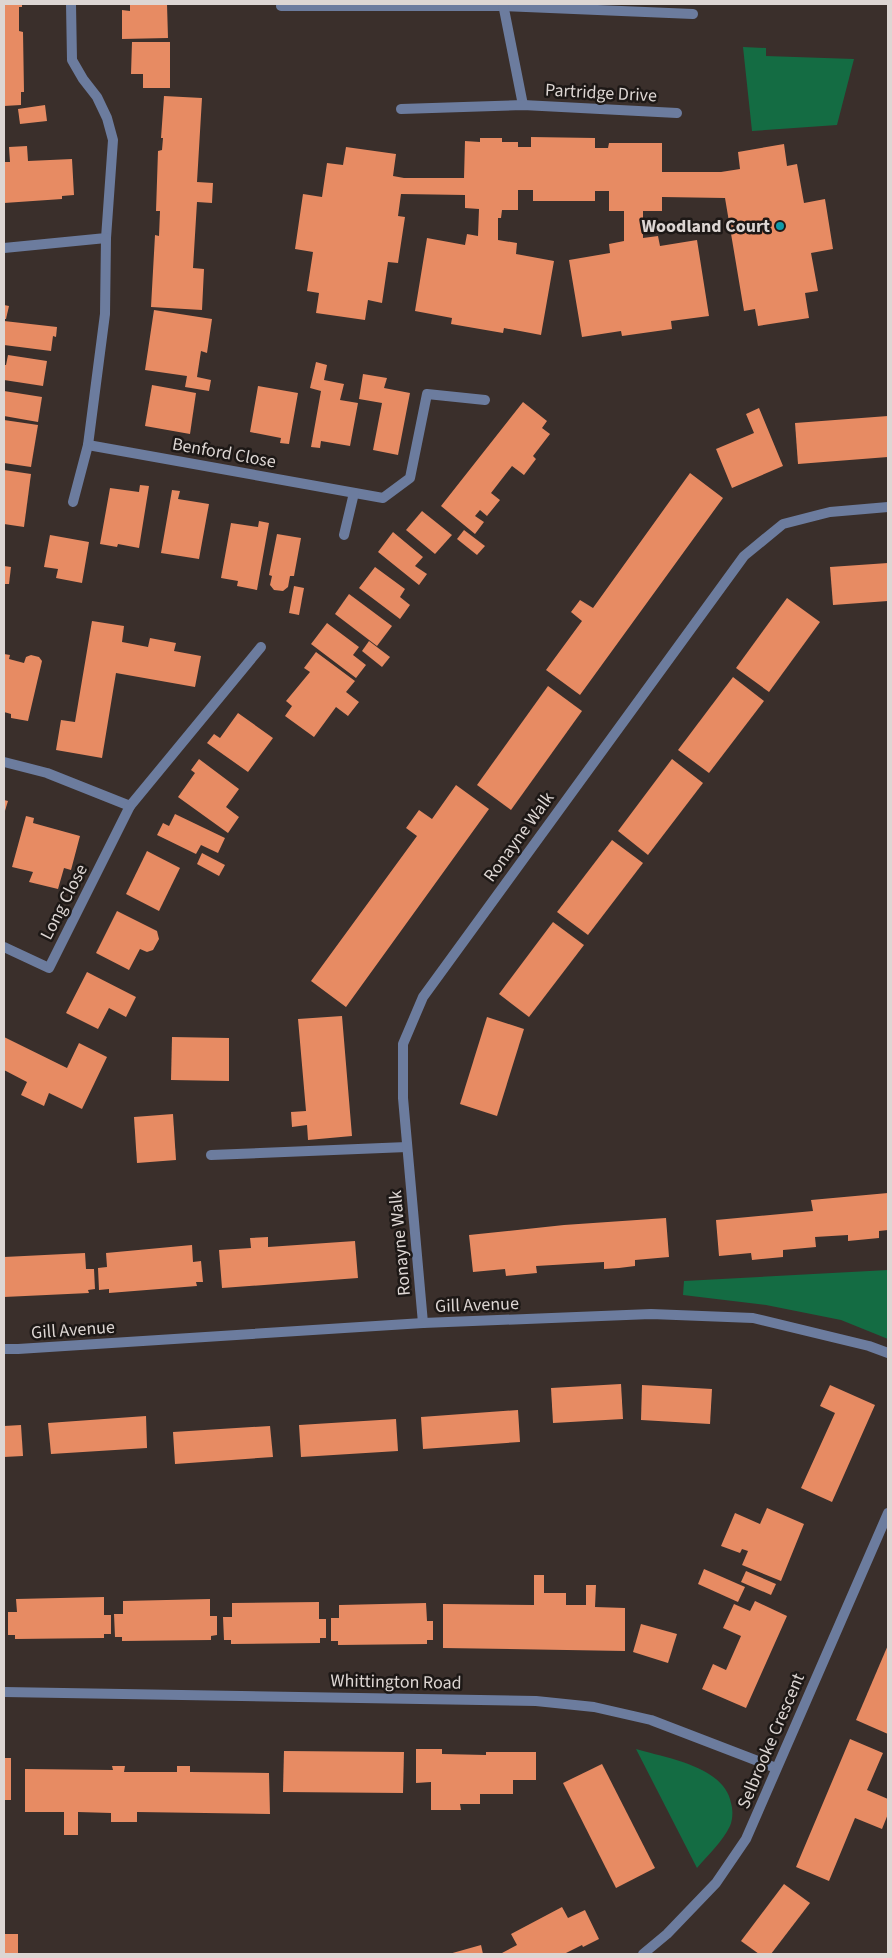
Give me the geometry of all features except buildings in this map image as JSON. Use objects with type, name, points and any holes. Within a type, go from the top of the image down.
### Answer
[{"type":"street","points":[[71,4],[72,60],[83,80],[97,97],[107,118],[113,140],[106,238],[105,314],[88,445],[73,502]]},
{"type":"street","points":[[281,6],[503,5],[693,14]]},
{"type":"street","name":"Partridge Drive","points":[[503,5],[523,105]]},
{"type":"street","name":"Partridge Drive","points":[[401,109],[523,105],[677,112]]},
{"type":"street","points":[[4,248],[106,238]]},
{"type":"street","name":"Benford Close","points":[[88,445],[383,498],[410,478],[427,394],[484,400]]},
{"type":"street","points":[[344,535],[354,493]]},
{"type":"street","name":"Ronayne Walk","points":[[423,1323],[403,1098],[403,1044],[423,997],[744,556],[783,524],[830,512],[888,507]]},
{"type":"street","name":"Long Close","points":[[4,947],[49,968],[130,806],[261,647]]},
{"type":"street","points":[[4,762],[47,773],[130,806]]},
{"type":"street","points":[[211,1154],[407,1146]]},
{"type":"street","name":"Gill Avenue","points":[[4,1349],[18,1350],[423,1323],[651,1314],[753,1318],[868,1346],[888,1353]]},
{"type":"street","name":"Selbrooke Crescent","points":[[643,1954],[667,1934],[716,1882],[746,1839],[888,1512]]},
{"type":"street","name":"Whittington Road","points":[[4,1692],[546,1702],[594,1707],[651,1720],[776,1768]]},
{"type":"green space","points":[[743,47],[766,48],[766,56],[854,59],[837,125],[752,131]]},
{"type":"green space","points":[[888,1270],[888,1339],[841,1320],[766,1305],[683,1295],[684,1281]]},
{"type":"green space","points":[[636,1749],[692,1765],[717,1780],[726,1790],[732,1809],[730,1826],[697,1868]]},
{"type":"place","name":"Woodland Court","points":[[780,226]]}]
